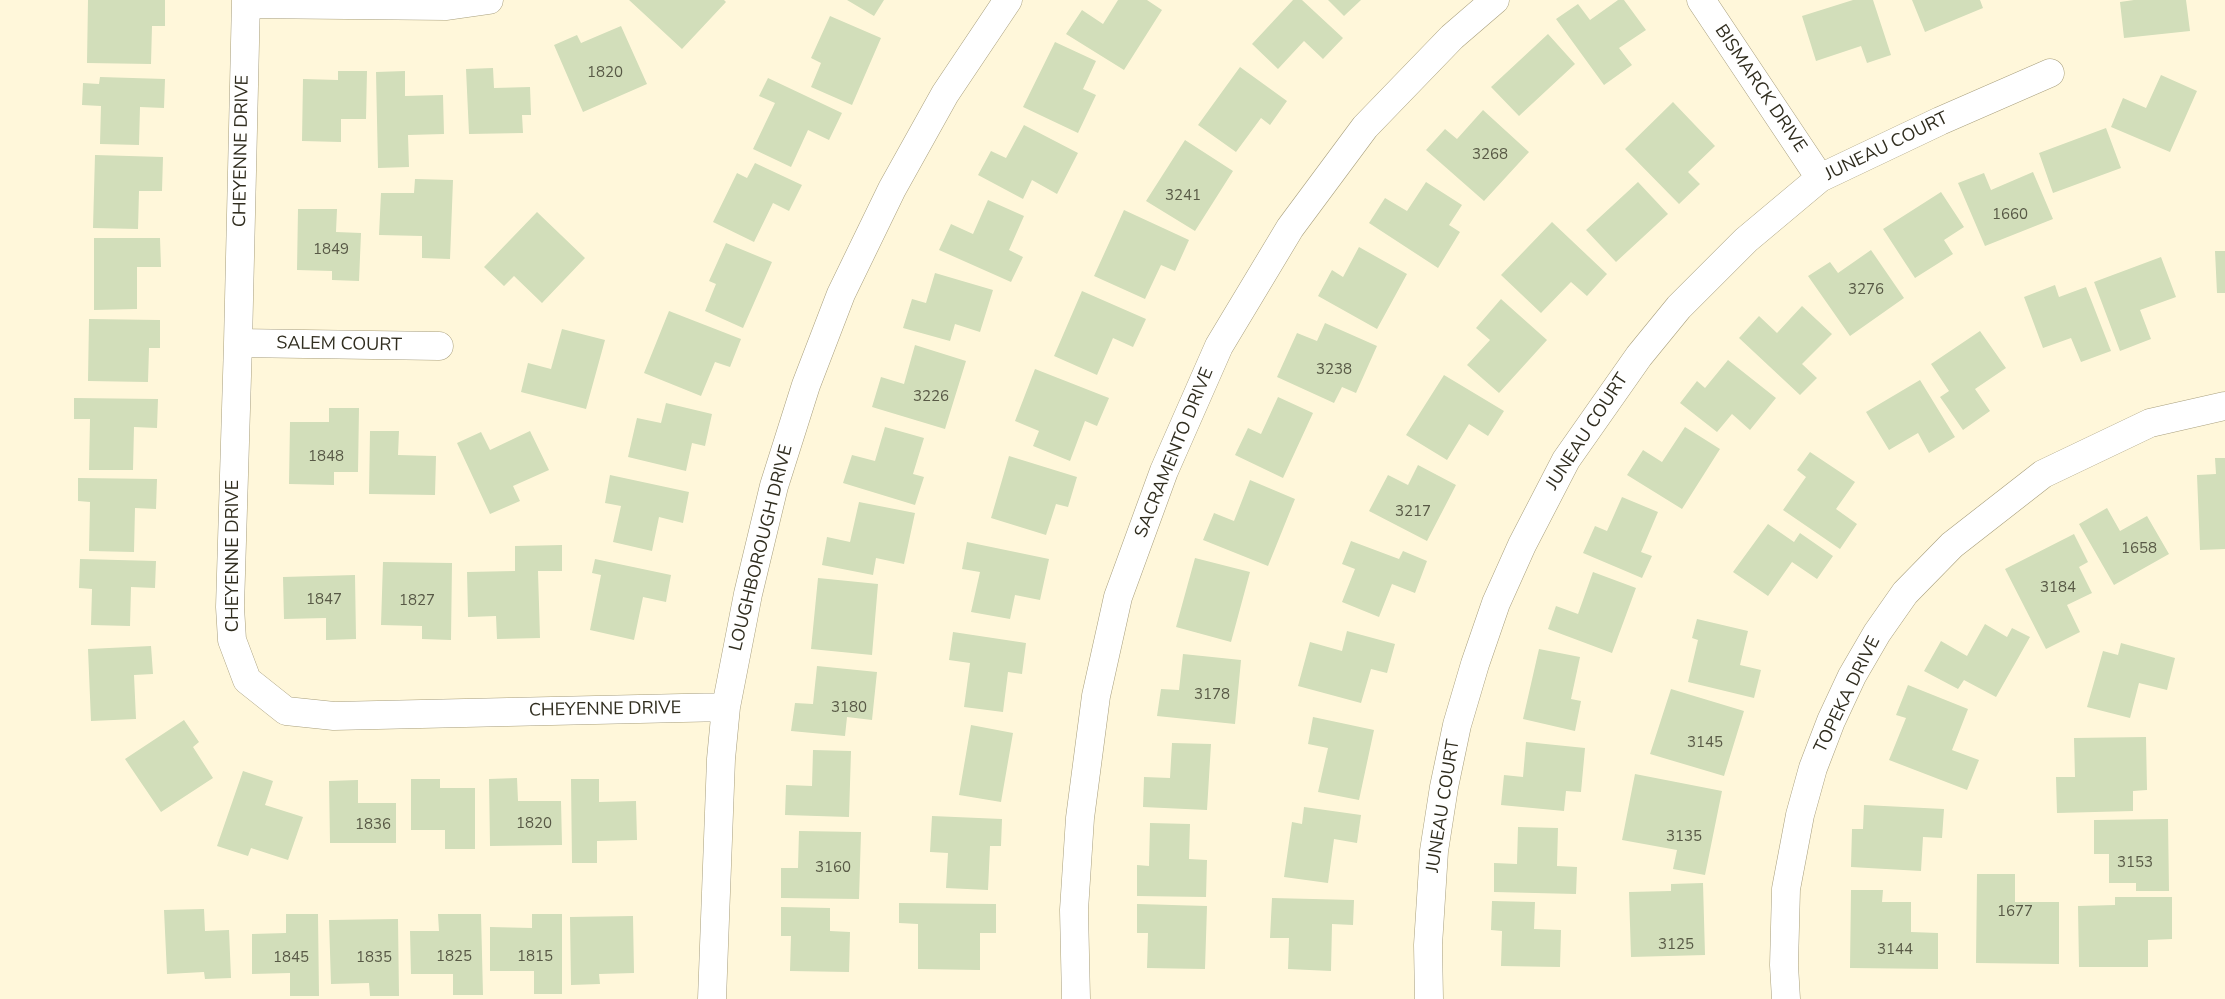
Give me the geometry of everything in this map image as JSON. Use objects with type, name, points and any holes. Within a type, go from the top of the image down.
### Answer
[{"type":"street","points":[[246,2],[447,6],[489,0]]},
{"type":"street","name":"LOUGHBOROUGH DRIVE","points":[[712,999],[720,769],[726,707],[748,594],[774,486],[806,386],[841,294],[892,189],[945,94],[1008,0]]},
{"type":"street","name":"SACRAMENTO DRIVE","points":[[1076,999],[1074,910],[1079,827],[1096,696],[1118,598],[1164,471],[1219,346],[1290,228],[1365,127],[1452,37],[1494,0]]},
{"type":"street","name":"BISMARCK DRIVE","points":[[1701,0],[1820,178]]},
{"type":"street","name":"CHEYENNE DRIVE","points":[[246,2],[230,607],[232,640],[247,680],[286,710],[334,716],[726,707]]},
{"type":"street","name":"JUNEAU COURT","points":[[1429,999],[1428,944],[1434,850],[1444,787],[1457,725],[1496,603],[1522,545],[1566,460],[1639,356],[1679,307],[1746,240],[1820,178],[1940,121],[2050,73]]},
{"type":"street","name":"SALEM COURT","points":[[238,343],[439,346]]},
{"type":"street","name":"TOPEKA DRIVE","points":[[1786,999],[1784,965],[1786,889],[1800,815],[1813,768],[1831,721],[1852,676],[1877,633],[1905,592],[1952,545],[2043,474],[2150,423],[2225,406]]},
{"type":"building","points":[[88,0],[165,0],[165,26],[152,26],[151,64],[87,63]]},
{"type":"building","points":[[629,0],[724,0],[726,2],[682,49]]},
{"type":"building","points":[[847,0],[884,0],[874,16]]},
{"type":"building","points":[[1118,0],[1147,0],[1162,10],[1124,70],[1066,34],[1082,10],[1103,24]]},
{"type":"building","points":[[1293,0],[1302,0],[1343,38],[1323,59],[1304,41],[1278,69],[1252,44]]},
{"type":"building","points":[[1328,0],[1361,0],[1344,16]]},
{"type":"building","points":[[1618,0],[1624,0],[1646,30],[1619,48],[1632,65],[1604,85],[1556,19],[1578,4],[1590,20]]},
{"type":"building","points":[[1853,0],[1873,0],[1891,55],[1867,63],[1861,46],[1816,61],[1802,16]]},
{"type":"building","points":[[1912,0],[1980,0],[1983,8],[1925,32]]},
{"type":"building","points":[[2134,0],[2186,0],[2190,31],[2124,38],[2120,2]]},
{"type":"building","points":[[830,16],[881,38],[852,105],[811,87],[821,63],[811,58]]},
{"type":"building","points":[[621,26],[647,84],[583,112],[554,45],[577,35],[581,43]]},
{"type":"building","points":[[1548,34],[1575,64],[1519,116],[1491,87]]},
{"type":"building","points":[[1055,42],[1096,61],[1083,89],[1096,95],[1078,133],[1023,107]]},
{"type":"building","points":[[1240,67],[1287,101],[1270,125],[1261,118],[1236,152],[1198,125]]},
{"type":"building","points":[[493,68],[494,88],[530,87],[531,115],[522,115],[523,133],[469,134],[466,69]]},
{"type":"building","points":[[338,71],[367,71],[366,119],[341,119],[341,142],[302,141],[303,79],[338,80]]},
{"type":"building","points":[[405,71],[405,96],[443,95],[444,134],[408,135],[409,167],[378,168],[376,72]]},
{"type":"building","points":[[2161,75],[2197,91],[2170,152],[2111,127],[2123,98],[2146,108]]},
{"type":"building","points":[[100,77],[165,79],[164,108],[140,107],[139,145],[100,144],[101,106],[82,105],[83,83],[99,84]]},
{"type":"building","points":[[768,78],[842,113],[829,140],[808,130],[791,167],[753,149],[775,103],[759,96]]},
{"type":"building","points":[[1673,102],[1715,146],[1688,172],[1700,184],[1679,204],[1625,149]]},
{"type":"building","points":[[1483,110],[1529,152],[1484,201],[1426,150],[1445,129],[1457,139]]},
{"type":"building","points":[[1024,125],[1078,153],[1057,194],[1032,180],[1023,199],[978,175],[991,151],[1006,158]]},
{"type":"building","points":[[2106,128],[2121,168],[2053,193],[2039,153]]},
{"type":"building","points":[[1185,140],[1233,171],[1195,231],[1146,201]]},
{"type":"building","points":[[95,155],[163,157],[162,191],[139,191],[138,229],[93,228]]},
{"type":"building","points":[[755,163],[802,185],[789,211],[773,203],[754,242],[713,222],[737,173],[747,178]]},
{"type":"building","points":[[2033,172],[2053,219],[1985,246],[1958,183],[1984,173],[1991,190]]},
{"type":"building","points":[[415,179],[453,180],[450,259],[422,258],[422,236],[379,235],[381,193],[414,193]]},
{"type":"building","points":[[1426,182],[1462,205],[1449,225],[1460,232],[1438,268],[1369,223],[1385,198],[1407,211]]},
{"type":"building","points":[[1638,182],[1668,214],[1616,262],[1586,230]]},
{"type":"building","points":[[1941,192],[1964,227],[1944,240],[1953,254],[1915,278],[1883,229]]},
{"type":"building","points":[[988,200],[1024,216],[1009,250],[1023,257],[1011,282],[939,250],[951,224],[973,234]]},
{"type":"building","points":[[298,209],[337,209],[336,232],[361,233],[359,281],[332,280],[332,271],[297,270]]},
{"type":"building","points":[[1124,210],[1189,240],[1175,271],[1161,265],[1145,299],[1094,276]]},
{"type":"building","points":[[537,212],[585,258],[542,303],[514,276],[504,286],[484,267]]},
{"type":"building","points":[[1552,222],[1607,274],[1587,296],[1571,282],[1541,313],[1501,275]]},
{"type":"building","points":[[94,238],[160,238],[161,267],[137,267],[137,309],[94,310]]},
{"type":"building","points":[[726,243],[772,262],[743,328],[705,311],[716,284],[709,281]]},
{"type":"building","points":[[1359,247],[1407,274],[1377,329],[1318,296],[1332,270],[1343,277]]},
{"type":"building","points":[[1871,250],[1904,298],[1850,336],[1808,276],[1830,262],[1838,273]]},
{"type":"building","points":[[2215,251],[2225,251],[2225,293],[2217,293]]},
{"type":"building","points":[[2161,257],[2176,297],[2140,310],[2151,339],[2120,351],[2094,282]]},
{"type":"building","points":[[935,273],[993,290],[980,332],[955,324],[950,341],[903,328],[912,299],[926,303]]},
{"type":"building","points":[[2055,285],[2059,297],[2086,287],[2111,351],[2081,362],[2071,338],[2043,348],[2024,297]]},
{"type":"building","points":[[1082,291],[1146,319],[1133,347],[1113,338],[1097,375],[1054,356]]},
{"type":"building","points":[[1501,299],[1547,340],[1499,393],[1467,365],[1490,340],[1476,328]]},
{"type":"building","points":[[1802,306],[1832,334],[1802,364],[1817,378],[1800,395],[1739,338],[1759,316],[1777,333]]},
{"type":"building","points":[[669,311],[741,339],[730,367],[715,362],[701,396],[644,373]]},
{"type":"building","points":[[89,319],[160,320],[160,348],[149,348],[148,382],[88,381]]},
{"type":"building","points":[[1325,323],[1377,346],[1356,393],[1342,387],[1334,403],[1277,377],[1297,333],[1317,341]]},
{"type":"building","points":[[562,329],[605,340],[586,409],[521,392],[528,363],[551,369]]},
{"type":"building","points":[[1980,331],[2006,368],[1975,389],[1990,411],[1963,430],[1940,397],[1949,391],[1931,364]]},
{"type":"building","points":[[915,345],[966,361],[945,429],[872,407],[881,377],[904,384]]},
{"type":"building","points":[[1728,360],[1776,398],[1750,430],[1732,414],[1717,432],[1680,403],[1697,381],[1705,388]]},
{"type":"building","points":[[1035,369],[1109,398],[1097,426],[1085,421],[1070,461],[1033,446],[1039,431],[1015,421]]},
{"type":"building","points":[[1444,375],[1504,411],[1488,436],[1469,424],[1447,460],[1406,435]]},
{"type":"building","points":[[1920,380],[1955,437],[1929,453],[1918,433],[1889,450],[1866,412]]},
{"type":"building","points":[[1278,397],[1313,413],[1283,478],[1235,455],[1248,428],[1261,434]]},
{"type":"building","points":[[74,398],[158,399],[157,428],[134,427],[133,470],[89,470],[90,419],[74,419]]},
{"type":"building","points":[[666,403],[712,414],[705,446],[692,443],[686,471],[628,457],[637,418],[661,423]]},
{"type":"building","points":[[329,408],[359,408],[358,472],[334,472],[334,485],[289,484],[290,422],[329,422]]},
{"type":"building","points":[[885,427],[924,438],[913,474],[924,477],[915,505],[843,483],[852,455],[875,461]]},
{"type":"building","points":[[1685,427],[1720,449],[1682,509],[1627,475],[1643,450],[1662,462]]},
{"type":"building","points":[[370,431],[399,431],[398,455],[436,456],[435,495],[369,494]]},
{"type":"building","points":[[530,431],[549,470],[513,486],[520,501],[490,514],[457,443],[481,432],[490,450]]},
{"type":"building","points":[[1810,452],[1855,482],[1836,509],[1857,524],[1840,549],[1783,510],[1806,477],[1797,470]]},
{"type":"building","points":[[1009,456],[1077,477],[1068,507],[1056,504],[1046,535],[991,518]]},
{"type":"building","points":[[2215,458],[2225,458],[2225,549],[2200,550],[2197,475],[2216,474]]},
{"type":"building","points":[[1418,465],[1456,485],[1427,541],[1369,511],[1388,475],[1408,485]]},
{"type":"building","points":[[610,475],[689,492],[683,523],[659,517],[652,551],[613,542],[621,506],[605,503]]},
{"type":"building","points":[[78,478],[157,479],[156,509],[135,508],[134,552],[89,551],[90,502],[78,501]]},
{"type":"building","points":[[1250,480],[1295,499],[1268,566],[1203,540],[1214,513],[1234,521]]},
{"type":"building","points":[[1622,497],[1658,512],[1641,552],[1652,556],[1642,578],[1583,553],[1595,526],[1607,531]]},
{"type":"building","points":[[859,502],[915,513],[904,564],[876,558],[873,575],[822,565],[827,537],[850,542]]},
{"type":"building","points":[[2107,508],[2120,531],[2147,516],[2169,554],[2114,585],[2079,524]]},
{"type":"building","points":[[1768,524],[1794,542],[1800,533],[1833,556],[1817,579],[1792,562],[1768,596],[1733,572]]},
{"type":"building","points":[[2074,534],[2088,562],[2079,567],[2092,593],[2067,605],[2080,632],[2046,649],[2005,569]]},
{"type":"building","points":[[1351,541],[1399,559],[1403,551],[1427,561],[1415,593],[1392,584],[1379,617],[1342,602],[1355,569],[1342,564]]},
{"type":"building","points":[[967,542],[1049,559],[1040,600],[1015,595],[1010,619],[971,612],[980,572],[962,569]]},
{"type":"building","points":[[562,545],[562,571],[538,571],[540,638],[497,639],[496,616],[468,617],[467,572],[515,571],[515,546]]},
{"type":"building","points":[[1195,558],[1250,572],[1231,642],[1176,627]]},
{"type":"building","points":[[80,559],[156,561],[155,588],[131,587],[130,626],[91,625],[92,589],[79,588]]},
{"type":"building","points":[[595,559],[671,575],[666,602],[643,597],[634,640],[590,630],[601,575],[592,573]]},
{"type":"building","points":[[383,562],[452,563],[451,640],[422,639],[422,626],[381,625]]},
{"type":"building","points":[[1593,572],[1636,588],[1612,653],[1548,629],[1556,606],[1578,614]]},
{"type":"building","points":[[355,575],[356,639],[326,640],[326,618],[284,619],[283,577]]},
{"type":"building","points":[[818,578],[878,584],[872,655],[811,649]]},
{"type":"building","points":[[1697,619],[1748,631],[1740,665],[1761,670],[1754,698],[1688,682],[1698,640],[1692,638]]},
{"type":"building","points":[[1985,624],[2007,637],[2012,628],[2030,637],[1996,697],[1964,680],[1958,689],[1924,671],[1941,641],[1967,656]]},
{"type":"building","points":[[1347,631],[1395,644],[1387,673],[1371,669],[1361,703],[1298,686],[1310,642],[1342,651]]},
{"type":"building","points":[[953,632],[1026,643],[1022,674],[1008,672],[1003,712],[964,707],[970,663],[949,660]]},
{"type":"building","points":[[2121,643],[2175,658],[2167,690],[2139,683],[2130,718],[2087,707],[2103,651],[2118,655]]},
{"type":"building","points":[[151,646],[153,674],[134,675],[136,719],[91,721],[88,649]]},
{"type":"building","points":[[1539,649],[1580,657],[1571,699],[1581,701],[1575,731],[1523,719]]},
{"type":"building","points":[[1183,654],[1241,660],[1235,724],[1157,716],[1161,689],[1179,690]]},
{"type":"building","points":[[817,666],[877,672],[872,720],[847,717],[845,736],[791,731],[795,703],[813,704]]},
{"type":"building","points":[[1908,685],[1968,709],[1952,750],[1979,760],[1967,790],[1889,760],[1906,718],[1896,715]]},
{"type":"building","points":[[1671,689],[1744,711],[1724,776],[1650,754]]},
{"type":"building","points":[[1313,717],[1374,730],[1359,800],[1318,792],[1328,748],[1308,744]]},
{"type":"building","points":[[184,720],[199,742],[193,747],[213,778],[161,812],[125,759]]},
{"type":"building","points":[[971,725],[1013,733],[1001,802],[959,795]]},
{"type":"building","points":[[2146,737],[2147,790],[2133,791],[2133,811],[2057,813],[2056,777],[2075,777],[2074,738]]},
{"type":"building","points":[[1526,742],[1585,748],[1581,792],[1566,791],[1564,811],[1501,805],[1504,775],[1523,777]]},
{"type":"building","points":[[1172,743],[1211,744],[1207,810],[1143,807],[1144,777],[1170,778]]},
{"type":"building","points":[[813,750],[851,751],[849,817],[785,815],[786,785],[812,786]]},
{"type":"building","points":[[243,771],[273,781],[265,805],[303,817],[288,860],[251,848],[248,856],[217,846]]},
{"type":"building","points":[[1635,774],[1722,791],[1705,875],[1673,869],[1677,850],[1622,840]]},
{"type":"building","points":[[517,778],[518,801],[561,801],[562,845],[490,846],[489,779]]},
{"type":"building","points":[[411,779],[440,779],[440,788],[475,788],[475,849],[445,849],[445,830],[411,830]]},
{"type":"building","points":[[571,779],[599,779],[599,802],[636,801],[637,840],[597,841],[597,863],[572,863]]},
{"type":"building","points":[[358,780],[358,803],[396,803],[396,843],[330,843],[329,781]]},
{"type":"building","points":[[1864,805],[1944,809],[1942,838],[1923,837],[1921,871],[1851,867],[1852,829],[1863,829]]},
{"type":"building","points":[[1304,807],[1361,815],[1357,843],[1334,839],[1328,883],[1284,877],[1292,822],[1302,824]]},
{"type":"building","points":[[932,816],[1002,819],[1001,846],[990,846],[988,890],[946,888],[948,853],[930,852]]},
{"type":"building","points":[[2168,819],[2169,891],[2136,891],[2136,883],[2109,883],[2109,854],[2094,854],[2094,820]]},
{"type":"building","points":[[1150,823],[1190,824],[1189,859],[1207,860],[1206,897],[1137,896],[1137,865],[1149,866]]},
{"type":"building","points":[[1518,827],[1558,828],[1557,866],[1577,867],[1576,894],[1494,892],[1494,863],[1517,864]]},
{"type":"building","points":[[799,831],[861,832],[859,899],[781,898],[781,868],[798,868]]},
{"type":"building","points":[[1977,874],[2015,874],[2015,902],[2059,902],[2059,964],[1976,963]]},
{"type":"building","points":[[1703,883],[1705,955],[1631,957],[1629,892],[1671,891],[1671,884]]},
{"type":"building","points":[[1851,890],[1883,890],[1882,902],[1911,902],[1911,932],[1938,933],[1938,969],[1850,968]]},
{"type":"building","points":[[2115,897],[2172,897],[2172,939],[2148,940],[2148,967],[2079,967],[2078,906],[2115,905]]},
{"type":"building","points":[[1272,898],[1354,900],[1353,925],[1332,924],[1331,971],[1288,969],[1289,938],[1270,938]]},
{"type":"building","points":[[1492,901],[1535,902],[1534,929],[1561,930],[1560,967],[1501,966],[1502,931],[1491,930]]},
{"type":"building","points":[[899,903],[996,904],[996,933],[980,933],[980,970],[918,969],[918,924],[899,923]]},
{"type":"building","points":[[1137,904],[1207,906],[1205,969],[1147,968],[1148,933],[1137,933]]},
{"type":"building","points":[[781,907],[830,908],[830,931],[850,932],[849,972],[790,971],[791,936],[781,936]]},
{"type":"building","points":[[204,909],[205,931],[229,930],[231,978],[205,979],[204,972],[167,974],[164,910]]},
{"type":"building","points":[[286,914],[318,914],[319,996],[290,996],[290,973],[252,974],[252,934],[286,933]]},
{"type":"building","points":[[438,914],[481,914],[483,995],[453,995],[453,974],[411,974],[410,931],[439,931]]},
{"type":"building","points":[[532,914],[562,914],[562,994],[534,994],[534,971],[490,971],[490,927],[532,928]]},
{"type":"building","points":[[633,916],[634,973],[599,974],[600,984],[571,985],[570,917]]},
{"type":"building","points":[[398,919],[399,996],[370,996],[369,983],[331,984],[329,920]]}]
